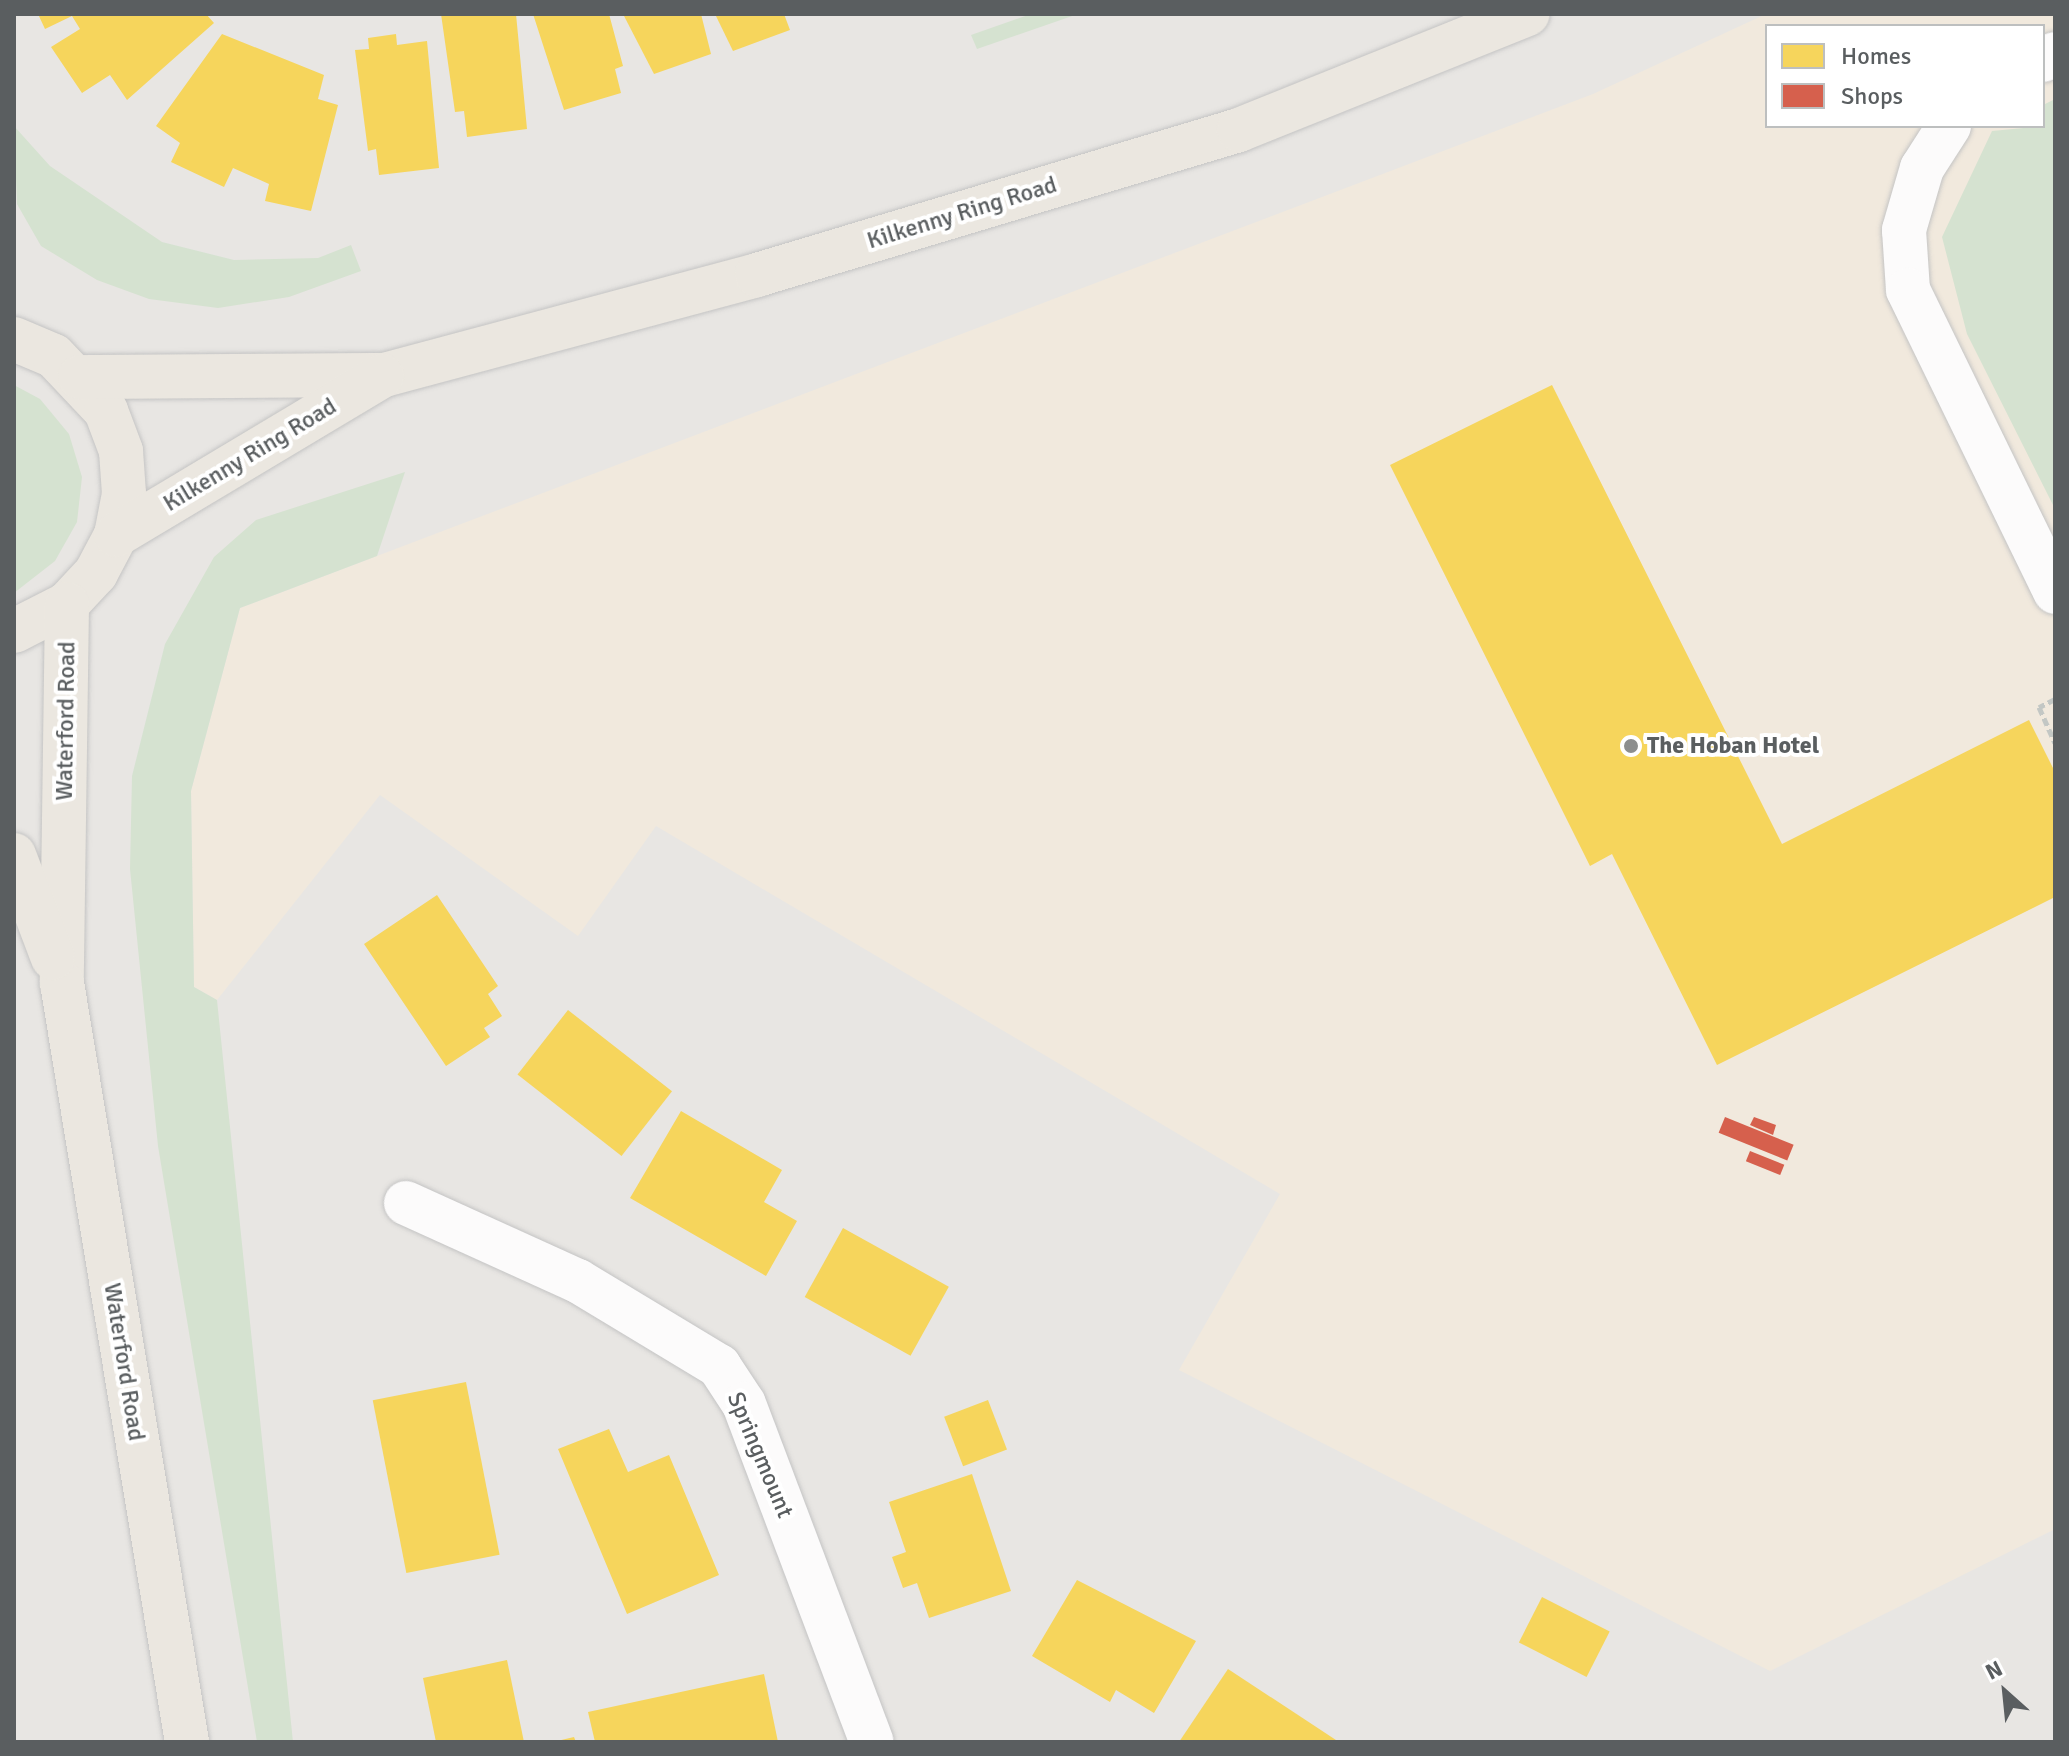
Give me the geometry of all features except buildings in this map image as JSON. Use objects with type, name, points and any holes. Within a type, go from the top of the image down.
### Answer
[{"type":"highway","name":"Kilkenny Ring Road","points":[[80,377],[384,375],[757,275],[1239,130],[1528,14]]},
{"type":"highway","points":[[14,339],[80,377],[106,411],[121,451],[124,494],[116,535],[96,573],[67,604],[14,631]]},
{"type":"highway","name":"Kilkenny Ring Road","points":[[116,535],[384,375]]},
{"type":"highway","name":"Waterford Road","points":[[67,604],[62,983],[187,1742]]},
{"type":"highway","name":"Waterford Road","points":[[14,855],[62,983]]},
{"type":"street","points":[[1948,128],[1922,168],[1904,230],[1908,290],[2055,592]]},
{"type":"street","name":"Springmount","points":[[406,1203],[578,1281],[719,1366],[744,1404],[872,1742]]},
{"type":"path","points":[[2055,699],[2039,707],[2055,743]]},
{"type":"shaded area","points":[[1766,14],[2055,14],[2055,1529],[1770,1671],[1179,1370],[1280,1194],[656,826],[578,936],[380,795],[217,1000],[194,987],[191,791],[240,608],[1593,94]]},
{"type":"green space","points":[[1031,14],[1078,14],[977,49],[971,35]]},
{"type":"green space","points":[[2055,99],[2055,509],[1967,334],[1942,237],[1992,131],[2045,128],[2045,104]]},
{"type":"green space","points":[[14,126],[50,166],[162,242],[234,260],[318,258],[351,245],[361,271],[289,297],[218,308],[149,299],[97,280],[41,246],[17,204]]},
{"type":"green space","points":[[14,385],[40,399],[69,434],[82,477],[77,522],[55,561],[14,593]]},
{"type":"green space","points":[[405,472],[377,556],[240,608],[191,791],[194,987],[217,1000],[293,1742],[257,1742],[158,1146],[130,869],[132,776],[165,644],[214,557],[256,520]]},
{"type":"place","name":"The Hoban Hotel","points":[[1631,746]]}]
